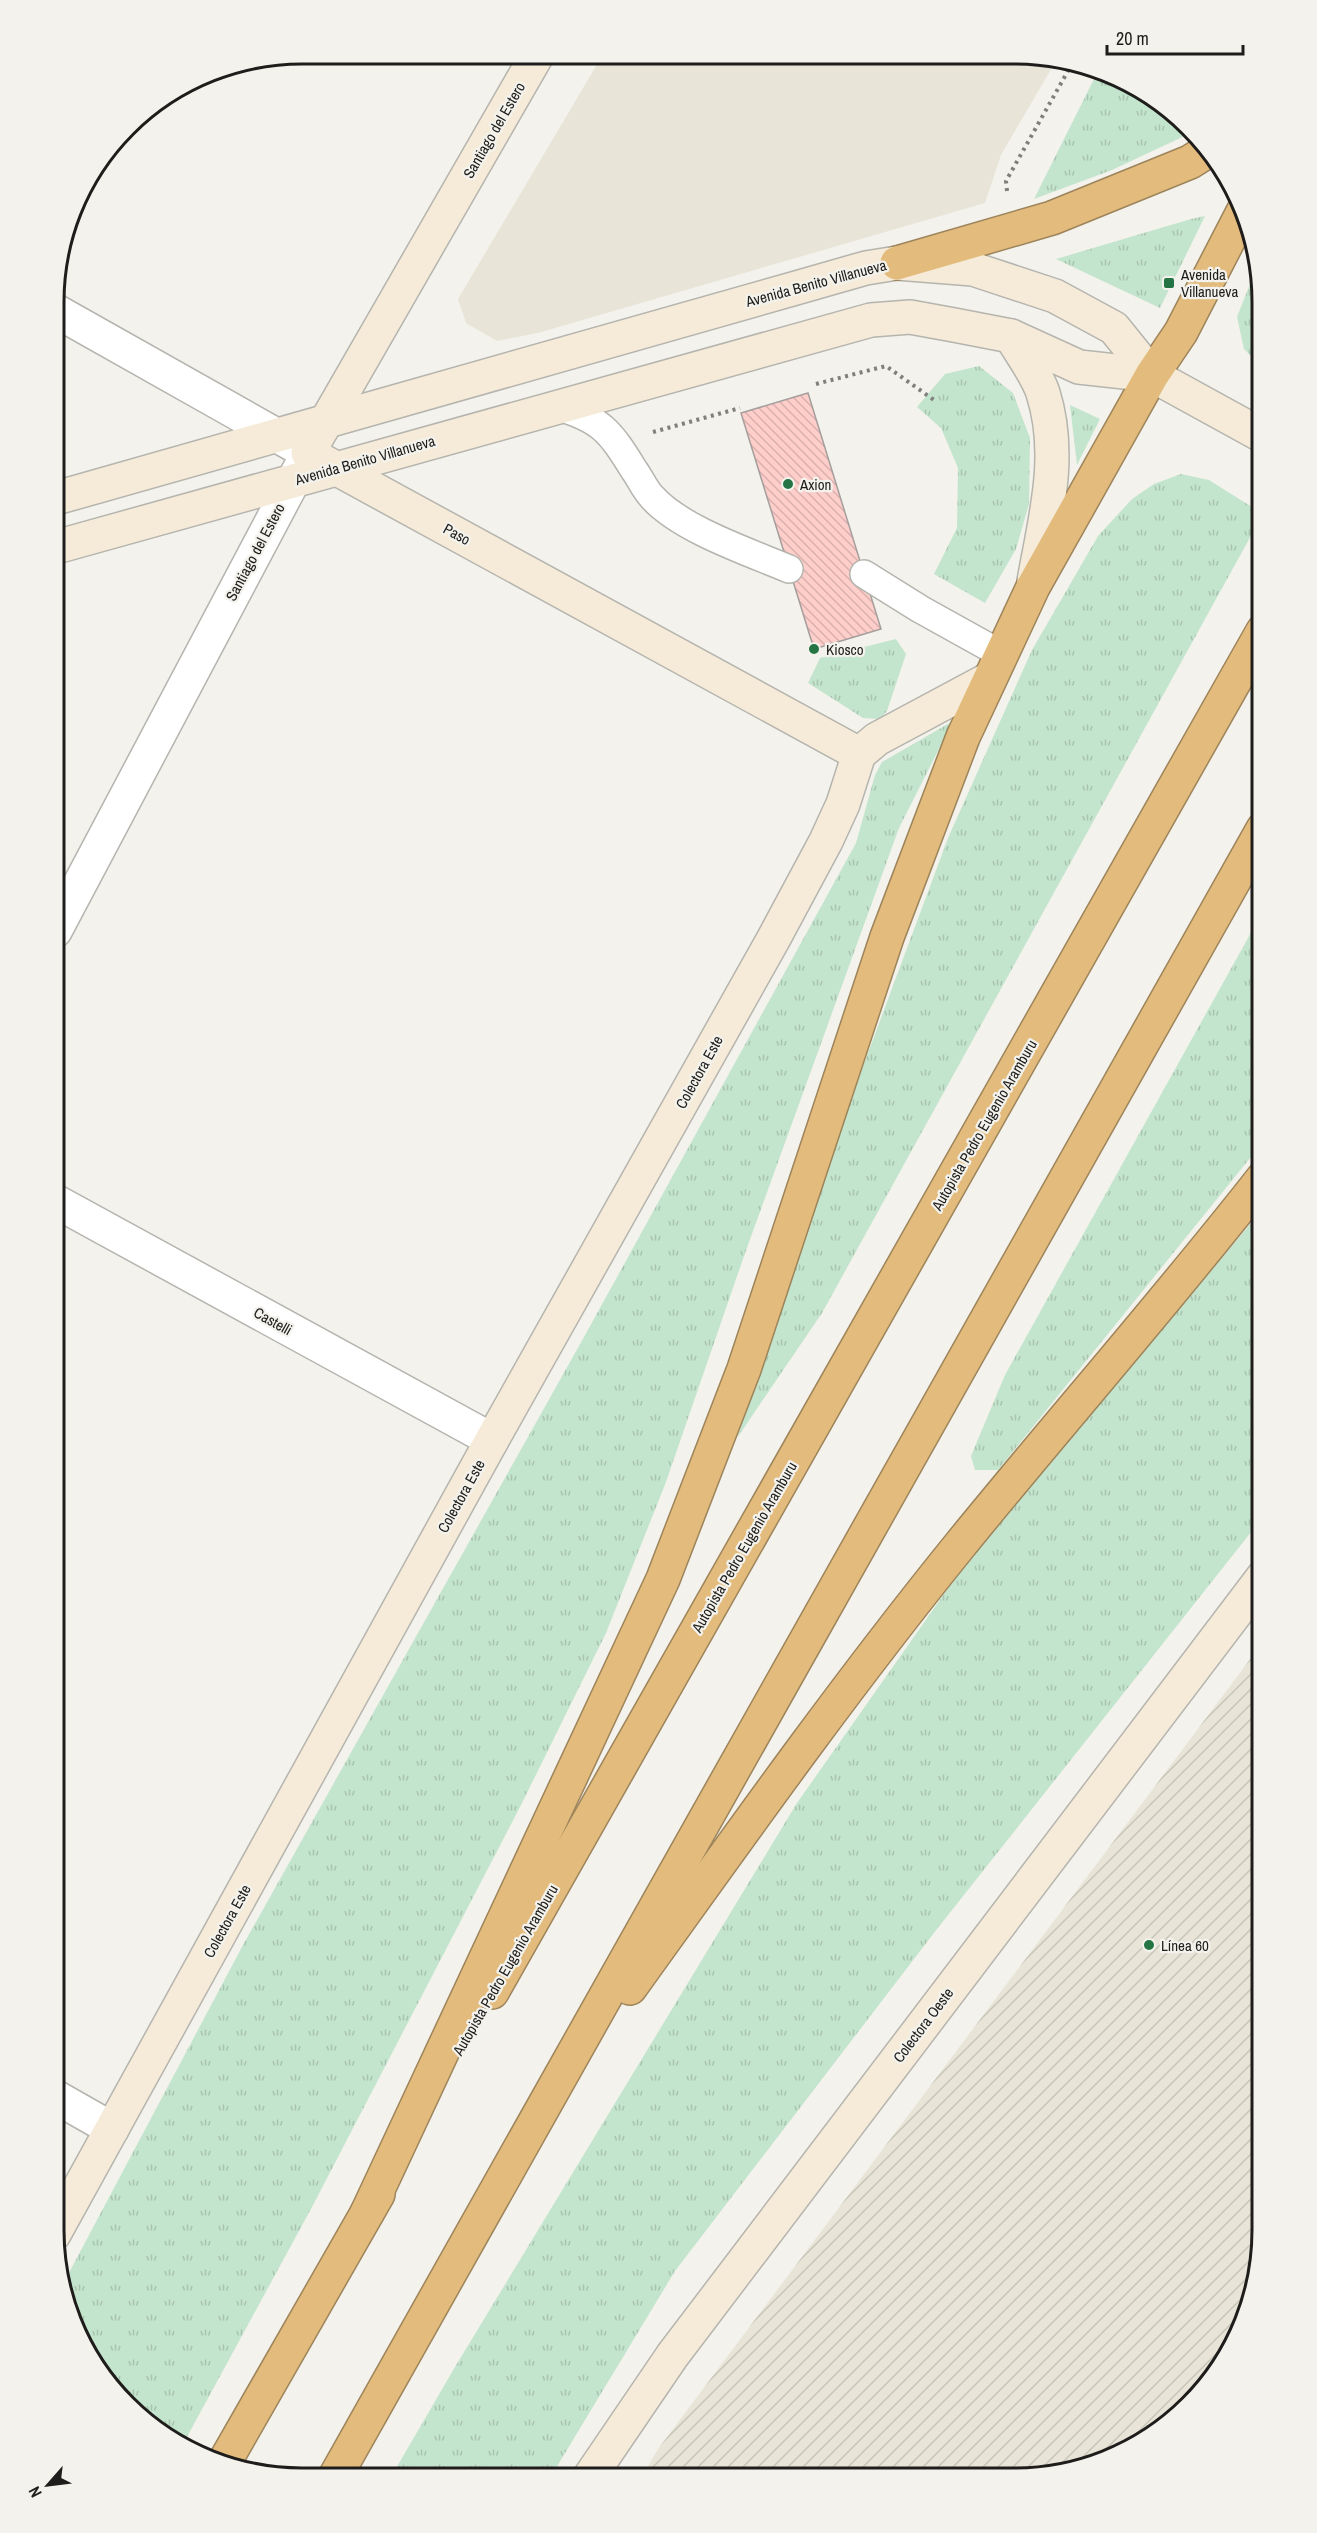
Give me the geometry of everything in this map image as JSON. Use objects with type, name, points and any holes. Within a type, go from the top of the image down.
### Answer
[{"type":"highway","points":[[897,262],[1052,218],[1190,162],[1201,155]]},
{"type":"highway","points":[[367,2213],[663,1579],[744,1368],[887,937],[963,737],[1033,587],[1152,375],[1181,332],[1238,221]]},
{"type":"highway","name":"Autopista Pedro Eugenio Aramburu","points":[[228,2456],[1252,651]]},
{"type":"highway","points":[[340,2468],[1252,848]]},
{"type":"highway","points":[[532,2124],[793,1761],[959,1546],[1252,1192]]},
{"type":"street","name":"Santiago del Estero","points":[[64,915],[313,467],[327,421],[532,64]]},
{"type":"street","name":"Avenida Benito Villanueva","points":[[64,496],[866,268],[897,262],[973,269],[1055,296],[1114,328],[1152,375]]},
{"type":"street","name":"Paso","points":[[64,316],[276,435],[313,467],[859,754]]},
{"type":"street","name":"Avenida Benito Villanueva","points":[[64,545],[313,467],[556,406],[872,320],[910,317],[1011,336],[1078,367],[1152,375]]},
{"type":"street","points":[[1011,336],[1042,391],[1052,430],[1052,478],[1033,587]]},
{"type":"street","points":[[1152,375],[1252,430]]},
{"type":"street","points":[[859,754],[877,738],[995,667]]},
{"type":"street","name":"Colectora Este","points":[[64,2216],[492,1440],[779,929],[843,804],[859,754]]},
{"type":"street","name":"Castelli","points":[[64,1206],[492,1440]]},
{"type":"street","name":"Colectora Oeste","points":[[597,2468],[672,2356],[1252,1591]]},
{"type":"street","points":[[64,2102],[112,2129]]},
{"type":"lane","points":[[556,406],[582,413],[600,423],[617,442],[652,497],[691,526],[789,569]]},
{"type":"lane","points":[[864,574],[920,609],[995,667]]},
{"type":"path","points":[[1007,192],[1006,181],[1068,71]]},
{"type":"path","points":[[816,384],[886,366],[934,400]]},
{"type":"shaded area","points":[[597,64],[1015,64],[1052,68],[1001,155],[985,203],[538,333],[497,341],[466,323],[458,299]]},
{"type":"shaded area","name":"Línea 60","points":[[1252,1657],[1252,2246],[1248,2277],[1240,2307],[1221,2350],[1203,2376],[1172,2410],[1134,2437],[1091,2456],[1061,2464],[1030,2468],[647,2468],[658,2449]]},
{"type":"green space","points":[[1094,78],[1134,96],[1172,123],[1185,136],[1112,170],[1034,199]]},
{"type":"green space","points":[[1205,216],[1160,308],[1056,259],[1191,219]]},
{"type":"green space","points":[[1251,281],[1252,357],[1244,349],[1237,317]]},
{"type":"green space","points":[[979,366],[1013,393],[1030,438],[1029,504],[1016,549],[985,603],[934,574],[957,528],[958,468],[941,428],[917,407],[945,374]]},
{"type":"green space","points":[[1070,405],[1100,419],[1077,465]]},
{"type":"green space","points":[[1181,474],[1209,480],[1252,507],[1252,534],[822,1313],[737,1438],[849,1104],[948,838],[1032,650],[1098,536],[1132,499],[1154,484]]},
{"type":"green space","points":[[896,639],[906,654],[887,711],[880,719],[863,718],[808,683],[820,658]]},
{"type":"green space","points":[[953,721],[899,828],[744,1256],[666,1482],[606,1633],[520,1807],[312,2207],[186,2439],[145,2410],[114,2376],[89,2336],[77,2307],[69,2274],[243,1945],[584,1337],[856,843],[875,775],[882,762]]},
{"type":"green space","points":[[1252,931],[1252,1156],[998,1470],[975,1470],[971,1456],[1005,1375]]},
{"type":"green space","points":[[1252,1222],[1252,1531],[937,1929],[675,2271],[556,2468],[396,2468],[455,2367],[797,1803],[968,1560]]},
{"type":"building","points":[[808,393],[881,629],[814,649],[741,413]]},
{"type":"place","name":"Avenida Villanueva","points":[[1169,283]]},
{"type":"place","name":"Axion","points":[[788,484]]},
{"type":"place","name":"Kiosco","points":[[814,649]]},
{"type":"place","name":"Línea 60","points":[[1149,1945]]}]
